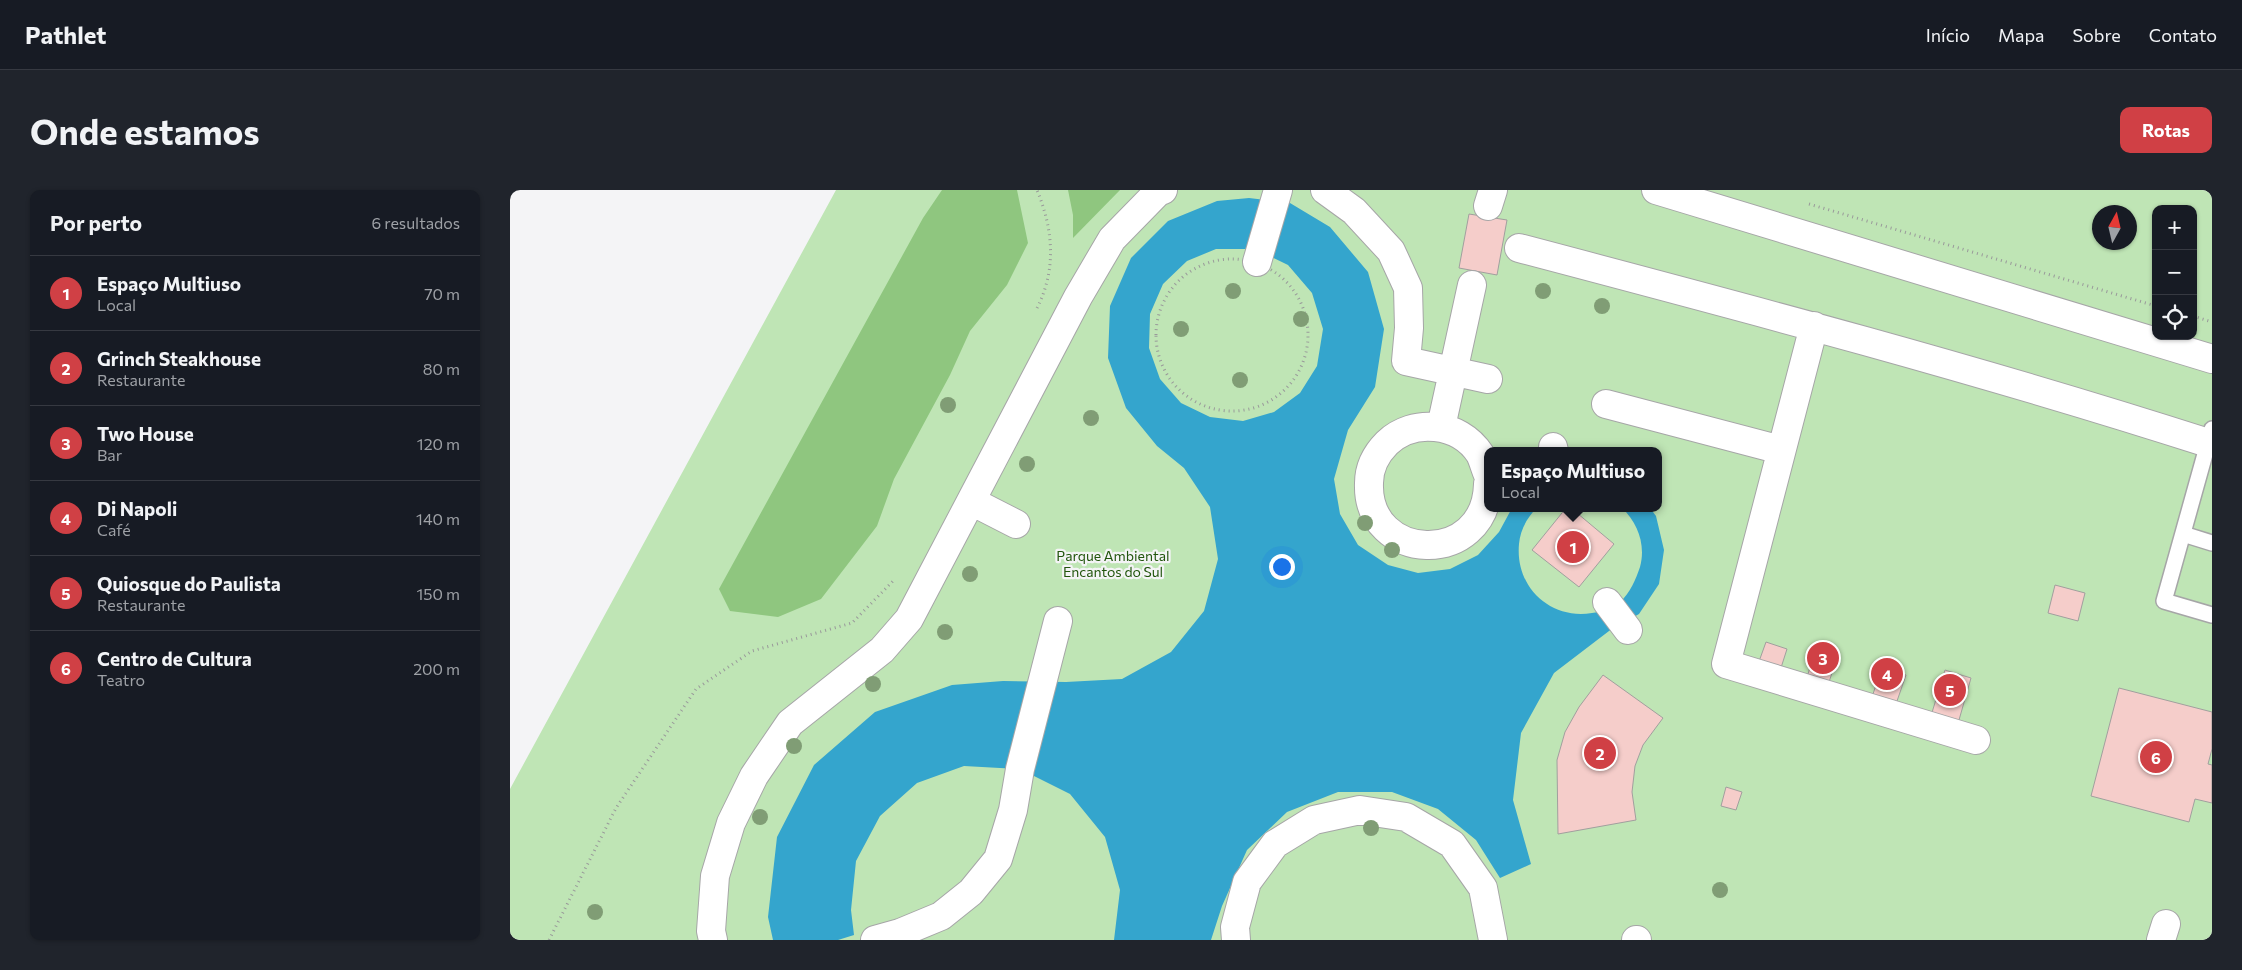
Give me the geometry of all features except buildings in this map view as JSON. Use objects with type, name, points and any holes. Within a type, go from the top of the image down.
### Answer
[{"type":"street","points":[[713,940],[711,931],[715,876],[731,823],[754,776],[790,723],[882,650],[909,619],[1078,297],[1112,239],[1158,192],[1163,190]]},
{"type":"street","points":[[1325,190],[1354,211],[1391,251],[1408,288],[1409,328],[1406,361],[1488,379]]},
{"type":"street","points":[[1656,190],[2103,324],[2212,359]]},
{"type":"street","points":[[1257,262],[1278,191]]},
{"type":"street","points":[[1519,248],[1711,308],[1814,326],[2211,439]]},
{"type":"street","points":[[1441,427],[1472,285]]},
{"type":"street","points":[[1814,326],[1726,664],[1976,740]]},
{"type":"street","points":[[1606,404],[1684,413],[1781,450]]},
{"type":"street","points":[[1484,464],[1480,454],[1463,437],[1441,427],[1418,426],[1396,435],[1379,451],[1369,472],[1368,496],[1377,518],[1393,535],[1415,545],[1438,546],[1460,537],[1478,521],[1484,508]]},
{"type":"street","points":[[971,500],[1016,524]]},
{"type":"street","points":[[875,940],[900,933],[941,916],[971,892],[998,859],[1013,810],[1020,769],[1058,621]]},
{"type":"street","points":[[1236,940],[1235,927],[1247,882],[1275,844],[1314,820],[1360,810],[1406,817],[1452,844],[1483,888],[1494,940]]},
{"type":"lane","points":[[2211,439],[2164,601],[2212,614]]},
{"type":"lane","points":[[2183,534],[2212,543]]},
{"type":"path","points":[[1036,309],[1041,300],[1052,258],[1047,214],[1037,190]]},
{"type":"path","points":[[1800,201],[2152,305]]},
{"type":"path","points":[[1227,258],[1257,262],[1283,277],[1302,301],[1310,330],[1306,360],[1291,386],[1267,404],[1238,412],[1208,408],[1181,393],[1163,369],[1155,340],[1159,310],[1174,284],[1198,266],[1227,258]]},
{"type":"path","points":[[2197,317],[2212,322]]},
{"type":"path","points":[[549,940],[616,808],[696,689],[752,651],[852,623],[896,578]]},
{"type":"green space","name":"Parque Ambiental Encantos do Sul","points":[[836,190],[2212,190],[2212,940],[510,940],[510,789]]},
{"type":"green space","points":[[942,190],[1017,190],[1028,243],[1007,285],[970,331],[950,375],[894,479],[877,526],[821,599],[778,617],[730,611],[719,589],[923,218]]},
{"type":"green space","points":[[1068,190],[1120,190],[1073,238],[1073,215]]},
{"type":"water","points":[[1249,198],[1290,203],[1330,227],[1368,272],[1384,329],[1375,387],[1348,430],[1334,479],[1340,514],[1358,545],[1388,565],[1418,573],[1450,569],[1478,555],[1499,532],[1510,512],[1534,512],[1525,524],[1519,544],[1519,560],[1529,587],[1549,606],[1562,611],[1577,614],[1599,612],[1620,602],[1632,586],[1640,567],[1642,551],[1639,535],[1626,512],[1653,512],[1656,516],[1664,550],[1659,584],[1639,614],[1609,631],[1554,673],[1521,733],[1513,800],[1531,864],[1500,878],[1476,840],[1438,809],[1392,792],[1338,792],[1287,812],[1247,850],[1222,906],[1211,940],[1114,940],[1120,890],[1105,837],[1070,794],[1020,769],[964,766],[917,783],[880,816],[856,861],[851,910],[854,935],[838,940],[773,940],[768,917],[777,837],[814,765],[875,712],[952,685],[1003,681],[1066,682],[1122,679],[1171,652],[1204,611],[1218,559],[1210,507],[1184,468],[1157,446],[1126,408],[1108,358],[1110,306],[1131,258],[1168,221],[1217,201]],"holes":[[[1216,249],[1255,249],[1288,265],[1312,293],[1323,329],[1317,366],[1300,393],[1274,412],[1243,421],[1210,417],[1181,403],[1160,379],[1149,348],[1150,314],[1163,284],[1187,261]]]},
{"type":"place","name":"Espaço Multiuso","points":[[1573,547]]},
{"type":"place","name":"Two House","points":[[1823,658]]},
{"type":"place","name":"Di Napoli","points":[[1887,674]]},
{"type":"place","name":"Quiosque do Paulista","points":[[1950,690]]},
{"type":"place","name":"Grinch Steakhouse","points":[[1600,753]]},
{"type":"place","name":"Centro de Cultura","points":[[2156,757]]}]
